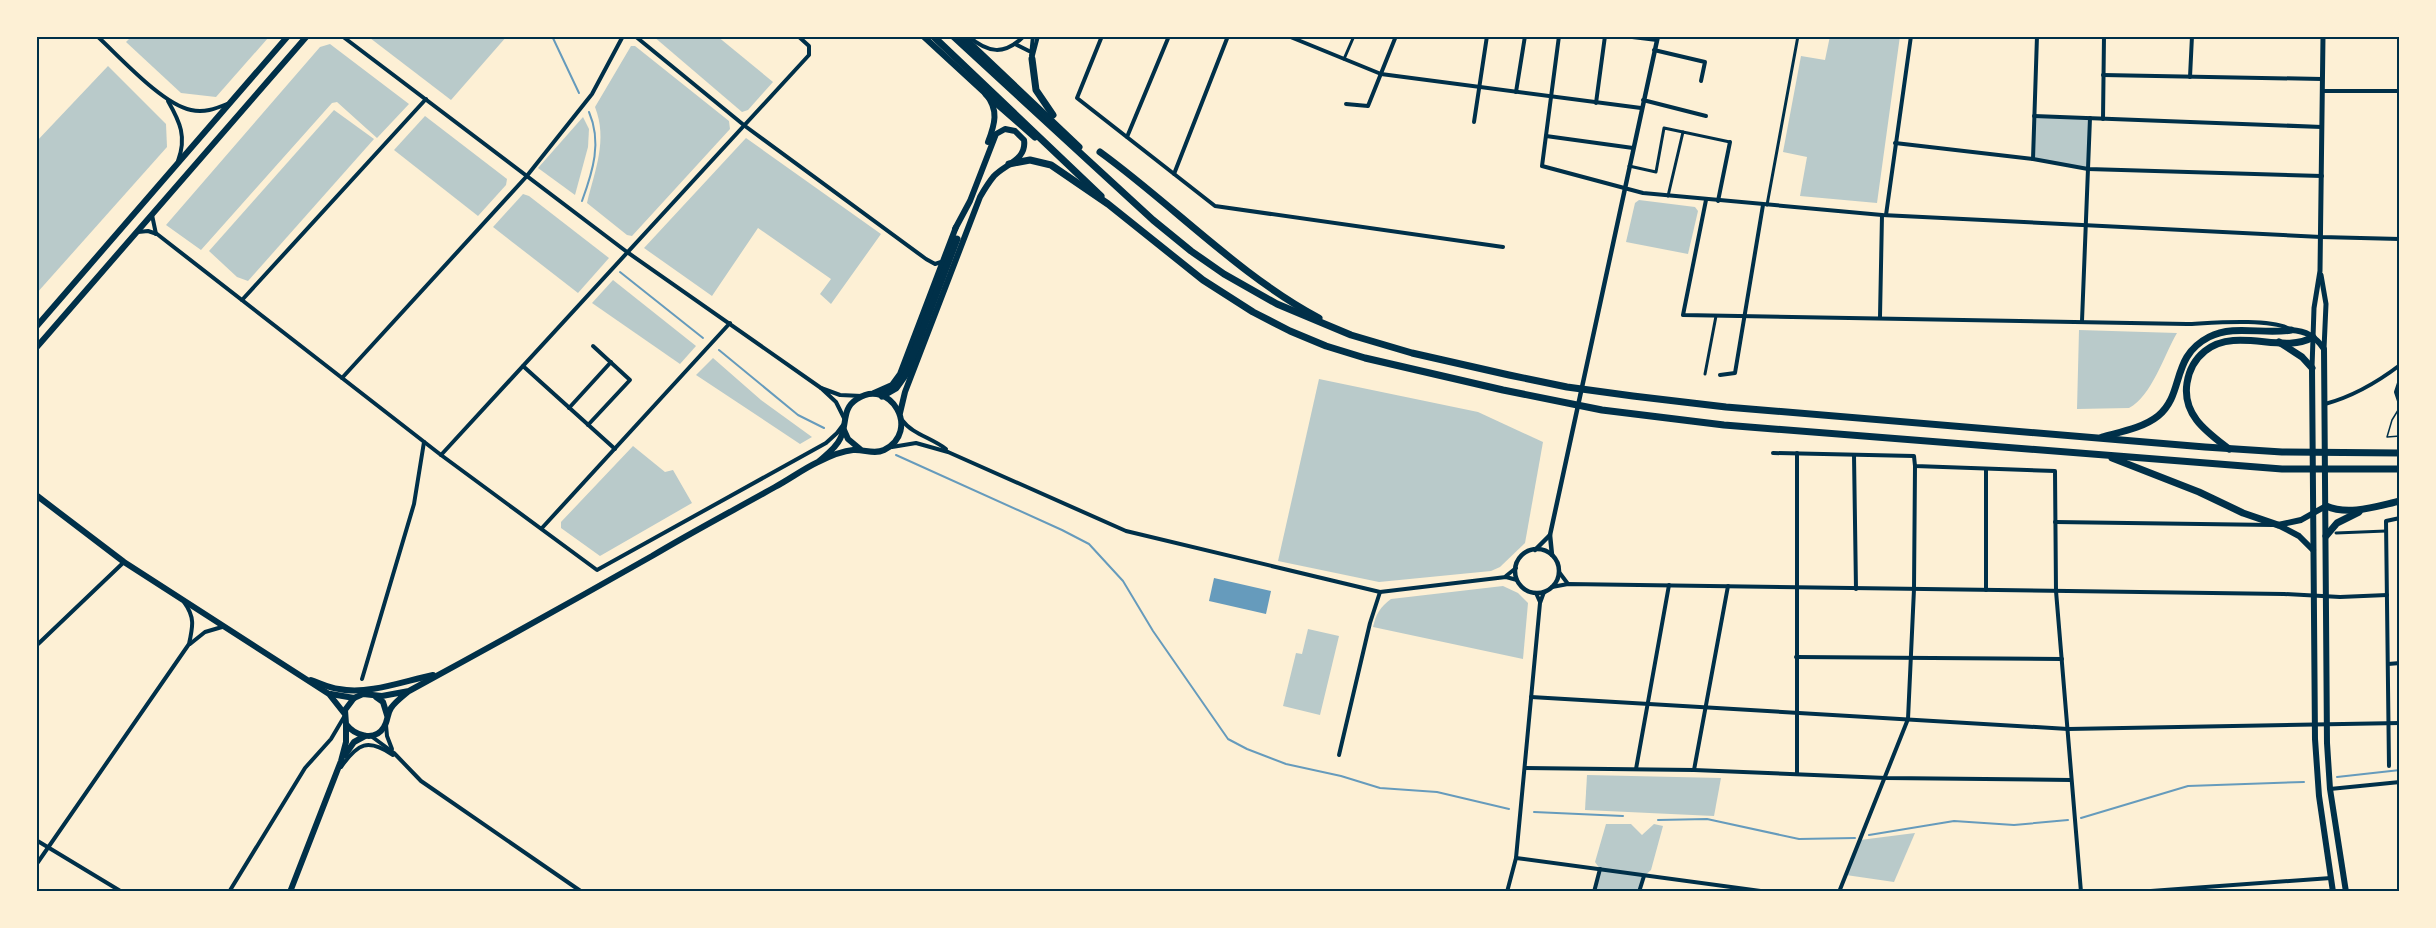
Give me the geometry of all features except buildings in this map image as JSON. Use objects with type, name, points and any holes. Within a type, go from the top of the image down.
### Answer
[{"type":"highway","points":[[933,36],[1108,204]]},
{"type":"highway","points":[[953,36],[1153,220],[1224,274],[1277,304],[1351,335],[1412,353],[1509,375],[1611,393],[1726,407],[2229,449],[2354,454],[2400,453]]},
{"type":"highway","points":[[962,36],[1072,138]]},
{"type":"highway","points":[[1031,56],[1036,90],[1044,104],[1098,169]]},
{"type":"highway","points":[[986,94],[1063,159]]},
{"type":"highway","points":[[1100,152],[1267,286],[1351,335]]},
{"type":"highway","points":[[1009,164],[1030,160],[1051,165],[1108,204],[1203,280],[1253,312],[1309,339],[1384,363],[1539,398],[1664,418],[2107,456],[2282,469],[2400,469]]},
{"type":"highway","points":[[882,396],[896,388],[906,374],[957,239]]},
{"type":"highway","points":[[2097,439],[2145,424],[2159,416],[2170,401],[2186,358],[2207,338],[2227,331],[2291,330]]},
{"type":"highway","points":[[2229,449],[2199,424],[2190,411],[2186,394],[2191,367],[2202,354],[2225,342],[2279,342],[2307,340],[2313,337]]},
{"type":"highway","points":[[2279,342],[2302,357],[2312,368]]},
{"type":"highway","points":[[2107,456],[2199,492],[2243,513],[2278,525]]},
{"type":"highway","points":[[2326,506],[2342,511],[2400,501]]},
{"type":"highway","points":[[2326,536],[2337,523],[2366,508]]},
{"type":"main road","points":[[36,327],[288,36]]},
{"type":"main road","points":[[36,348],[307,36]]},
{"type":"main road","points":[[818,462],[838,443],[852,403],[863,396],[892,385],[900,374],[995,123],[994,108],[986,94],[923,36]]},
{"type":"main road","points":[[2323,36],[2320,271],[2313,320],[2312,368],[2315,726],[2319,796],[2333,892]]},
{"type":"main road","points":[[387,716],[394,704],[409,691],[818,462],[848,451],[885,450],[899,434],[905,392],[977,203],[995,175],[1021,156],[1024,144],[1019,133],[1009,129],[996,135],[970,201],[955,229]]},
{"type":"main road","points":[[2320,271],[2326,304],[2324,349],[2327,726],[2330,789],[2346,892]]},
{"type":"main road","points":[[2303,330],[2313,320]]},
{"type":"main road","points":[[2313,337],[2325,324]]},
{"type":"main road","points":[[2291,330],[2303,330],[2324,349]]},
{"type":"main road","points":[[871,394],[882,396],[893,403],[901,417]]},
{"type":"main road","points":[[844,422],[850,442],[863,451]]},
{"type":"main road","points":[[36,495],[124,562],[328,694],[355,732],[368,736]]},
{"type":"main road","points":[[2313,496],[2326,506]]},
{"type":"main road","points":[[2278,525],[2301,520],[2326,506]]},
{"type":"main road","points":[[2278,525],[2299,536],[2314,551]]},
{"type":"main road","points":[[301,676],[339,690],[350,690],[379,687],[440,674]]},
{"type":"main road","points":[[290,892],[341,761],[346,742],[347,705],[354,698],[363,694],[375,696],[409,691]]},
{"type":"main road","points":[[328,694],[354,698]]},
{"type":"main road","points":[[341,761],[351,746],[381,731],[386,724],[387,716],[383,702],[375,696]]},
{"type":"main road","points":[[2331,878],[2338,878],[2344,882]]},
{"type":"street","points":[[97,36],[168,100],[189,110],[199,111],[216,108],[233,101]]},
{"type":"street","points":[[137,232],[148,231],[157,234],[441,455],[597,570],[826,443],[837,433],[844,422],[836,402],[821,388],[627,252],[342,36]]},
{"type":"street","points":[[342,378],[526,177],[592,94],[623,36]]},
{"type":"street","points":[[635,36],[746,126],[926,259],[937,264],[944,259]]},
{"type":"street","points":[[441,455],[809,55],[809,46],[798,36]]},
{"type":"street","points":[[968,36],[982,47],[992,50],[1014,44],[1023,36]]},
{"type":"street","points":[[1031,56],[1033,36]]},
{"type":"street","points":[[1031,56],[1038,36]]},
{"type":"street","points":[[1102,36],[1077,98],[1215,206],[1503,247]]},
{"type":"street","points":[[1127,137],[1168,36]]},
{"type":"street","points":[[1174,174],[1228,36]]},
{"type":"street","points":[[1344,59],[1353,36]]},
{"type":"street","points":[[1346,104],[1368,106],[1396,36]]},
{"type":"street","points":[[1474,122],[1487,36]]},
{"type":"street","points":[[1516,92],[1525,36]]},
{"type":"street","points":[[1559,36],[1542,166],[1624,189],[1706,200],[1884,215],[2400,239]]},
{"type":"street","points":[[1596,103],[1605,36]]},
{"type":"street","points":[[1568,584],[1559,572],[1552,555],[1550,535],[1657,38],[1624,36]]},
{"type":"street","points":[[1720,375],[1735,373],[1798,36]]},
{"type":"street","points":[[1880,317],[1884,215],[1911,36]]},
{"type":"street","points":[[2033,159],[2037,36]]},
{"type":"street","points":[[2103,119],[2104,36]]},
{"type":"street","points":[[2190,77],[2192,36]]},
{"type":"street","points":[[1292,37],[1381,74],[1641,108]]},
{"type":"street","points":[[1014,44],[1031,56]]},
{"type":"street","points":[[1654,50],[1705,62],[1701,81]]},
{"type":"street","points":[[2103,75],[2323,79]]},
{"type":"street","points":[[2323,91],[2400,92]]},
{"type":"street","points":[[242,300],[426,99]]},
{"type":"street","points":[[168,100],[183,131],[181,153],[176,166]]},
{"type":"street","points":[[1643,100],[1706,116]]},
{"type":"street","points":[[2034,116],[2322,127]]},
{"type":"street","points":[[2082,321],[2090,118]]},
{"type":"street","points":[[1629,166],[1656,172],[1664,128],[1730,142],[1718,201]]},
{"type":"street","points":[[1668,196],[1683,132]]},
{"type":"street","points":[[1546,136],[1633,148]]},
{"type":"street","points":[[1896,143],[2033,159],[2088,169],[2322,176]]},
{"type":"street","points":[[1706,200],[1683,315],[2243,323],[2276,325],[2291,330]]},
{"type":"street","points":[[152,215],[157,234]]},
{"type":"street","points":[[1705,374],[1716,315]]},
{"type":"street","points":[[542,528],[730,323]]},
{"type":"street","points":[[588,425],[630,380],[593,346]]},
{"type":"street","points":[[569,408],[611,362]]},
{"type":"street","points":[[2325,404],[2341,399],[2390,373],[2400,365]]},
{"type":"street","points":[[523,366],[615,449]]},
{"type":"street","points":[[2400,380],[2396,392],[2400,406]]},
{"type":"street","points":[[821,388],[840,395],[863,396]]},
{"type":"street","points":[[901,417],[908,427],[937,442],[948,452]]},
{"type":"street","points":[[362,679],[414,504],[424,441]]},
{"type":"street","points":[[885,450],[900,444],[916,443],[948,452],[1126,531],[1380,592],[1506,577],[1517,580],[1527,591],[1536,593],[1568,584],[2327,596],[2387,595]]},
{"type":"street","points":[[1773,453],[1914,456],[1914,589],[1908,719],[1839,892]]},
{"type":"street","points":[[1797,453],[1797,774]]},
{"type":"street","points":[[1854,454],[1856,589]]},
{"type":"street","points":[[1915,466],[2055,471],[2056,591],[2081,892]]},
{"type":"street","points":[[1986,469],[1986,590]]},
{"type":"street","points":[[2389,766],[2386,520],[2400,518]]},
{"type":"street","points":[[2055,522],[2264,527],[2278,525]]},
{"type":"street","points":[[2336,533],[2386,531]]},
{"type":"street","points":[[1506,577],[1516,568],[1522,556],[1535,549],[1550,535]]},
{"type":"street","points":[[1535,549],[1552,555]]},
{"type":"street","points":[[36,646],[124,562]]},
{"type":"street","points":[[1516,568],[1517,580]]},
{"type":"street","points":[[1552,588],[1559,572]]},
{"type":"street","points":[[1636,769],[1669,585]]},
{"type":"street","points":[[1694,770],[1728,586]]},
{"type":"street","points":[[1339,755],[1370,623],[1380,592]]},
{"type":"street","points":[[1507,892],[1516,858],[1540,603],[1544,592]]},
{"type":"street","points":[[1536,593],[1540,603]]},
{"type":"street","points":[[181,598],[192,613],[194,623],[189,644]]},
{"type":"street","points":[[36,865],[189,644],[204,632],[225,627]]},
{"type":"street","points":[[1796,657],[2062,659]]},
{"type":"street","points":[[2388,664],[2400,663]]},
{"type":"street","points":[[1531,697],[2068,729],[2400,723]]},
{"type":"street","points":[[229,892],[305,768],[345,718]]},
{"type":"street","points":[[386,724],[388,741],[394,753]]},
{"type":"street","points":[[368,736],[394,753],[421,781],[582,892]]},
{"type":"street","points":[[336,774],[350,754],[365,744],[375,744],[401,760]]},
{"type":"street","points":[[1525,768],[1694,770],[1886,778],[2071,780]]},
{"type":"street","points":[[2330,789],[2400,782]]},
{"type":"street","points":[[36,840],[122,892]]},
{"type":"street","points":[[1516,858],[1768,892]]},
{"type":"street","points":[[1594,892],[1600,869]]},
{"type":"street","points":[[1639,892],[1644,876]]},
{"type":"street","points":[[2137,892],[2331,878]]},
{"type":"lane","points":[[2400,406],[2392,420],[2387,437],[2400,436]]},
{"type":"shaded area","points":[[132,36],[266,36],[268,38],[216,97],[181,93],[126,42]]},
{"type":"shaded area","points":[[372,36],[507,36],[451,100],[370,38]]},
{"type":"shaded area","points":[[653,36],[717,36],[773,82],[748,110],[742,112]]},
{"type":"shaded area","points":[[1830,36],[1900,36],[1877,203],[1800,196],[1807,157],[1783,152],[1801,56],[1825,60]]},
{"type":"shaded area","points":[[330,44],[409,104],[377,138],[337,102],[332,103],[201,250],[166,225],[320,47]]},
{"type":"shaded area","points":[[631,46],[635,46],[729,121],[730,129],[632,236],[627,235],[587,203],[600,143],[599,119],[595,107]]},
{"type":"shaded area","points":[[108,66],[166,124],[167,147],[36,294],[36,142]]},
{"type":"shaded area","points":[[334,110],[374,139],[248,281],[237,277],[209,251]]},
{"type":"shaded area","points":[[425,116],[507,179],[506,185],[478,216],[394,150]]},
{"type":"shaded area","points":[[2034,116],[2090,118],[2088,169],[2033,159]]},
{"type":"shaded area","points":[[583,117],[589,129],[588,147],[575,195],[538,168]]},
{"type":"shaded area","points":[[746,138],[881,234],[831,304],[820,294],[831,279],[758,228],[712,296],[644,248]]},
{"type":"shaded area","points":[[523,194],[529,196],[609,258],[578,293],[493,227]]},
{"type":"shaded area","points":[[1639,200],[1695,207],[1698,211],[1688,254],[1626,242],[1635,203]]},
{"type":"shaded area","points":[[613,280],[696,346],[680,364],[592,303]]},
{"type":"shaded area","points":[[2079,330],[2177,333],[2151,385],[2137,402],[2129,408],[2077,409]]},
{"type":"shaded area","points":[[713,358],[761,400],[812,437],[800,444],[696,375]]},
{"type":"shaded area","points":[[1319,379],[1478,412],[1543,442],[1525,543],[1500,567],[1491,571],[1379,582],[1278,561]]},
{"type":"shaded area","points":[[633,446],[665,472],[673,470],[692,503],[600,556],[561,528],[561,522]]},
{"type":"shaded area","points":[[1503,586],[1518,593],[1528,603],[1523,659],[1373,627],[1379,611],[1391,599]]},
{"type":"shaded area","points":[[1308,629],[1339,636],[1320,715],[1283,706],[1296,653],[1302,654]]},
{"type":"shaded area","points":[[1587,775],[1721,778],[1714,816],[1585,810]]},
{"type":"shaded area","points":[[1606,824],[1631,824],[1642,835],[1654,824],[1663,826],[1651,870],[1644,876],[1639,892],[1594,892],[1600,869],[1595,862]]},
{"type":"shaded area","points":[[1915,833],[1894,882],[1846,875],[1860,840]]},
{"type":"water","points":[[1214,578],[1271,591],[1266,614],[1209,601]]},
{"type":"waterway","points":[[552,36],[579,93]]},
{"type":"waterway","points":[[582,201],[590,179],[595,145],[595,134],[589,112]]},
{"type":"waterway","points":[[620,272],[703,338]]},
{"type":"waterway","points":[[719,350],[798,415],[824,428]]},
{"type":"waterway","points":[[896,455],[1089,544],[1123,581],[1153,631],[1228,739],[1286,764],[1341,776],[1380,788],[1437,792],[1509,809]]},
{"type":"waterway","points":[[2337,777],[2400,770]]},
{"type":"waterway","points":[[2081,818],[2188,786],[2304,782]]},
{"type":"waterway","points":[[1534,812],[1623,816]]},
{"type":"waterway","points":[[1658,820],[1707,819],[1799,839],[1855,838]]},
{"type":"waterway","points":[[1869,835],[1954,821],[2014,825],[2068,820]]}]
